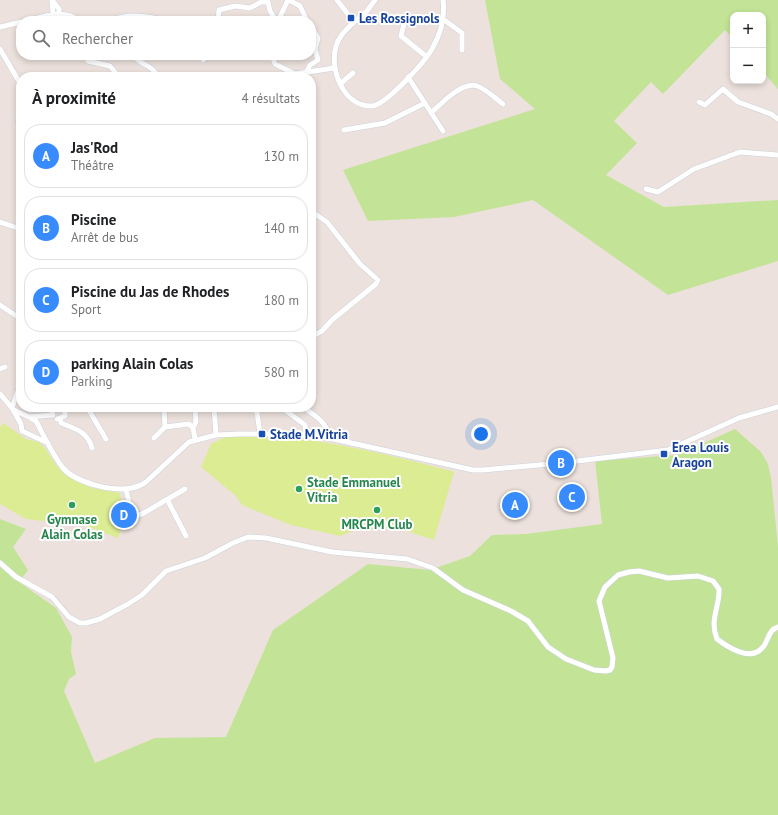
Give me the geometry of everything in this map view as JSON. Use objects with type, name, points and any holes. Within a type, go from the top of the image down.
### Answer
[{"type":"street","points":[[52,0],[59,9],[60,13]]},
{"type":"street","points":[[52,0],[53,14]]},
{"type":"street","points":[[280,16],[288,0],[300,6],[305,16]]},
{"type":"street","points":[[337,0],[354,22]]},
{"type":"street","points":[[375,0],[367,11],[354,22],[339,39],[335,52],[334,68],[340,84],[356,102],[372,106],[382,102],[427,57],[434,47],[443,19],[443,0]]},
{"type":"street","points":[[218,16],[219,10],[235,6],[250,8],[262,2],[268,2],[270,11],[274,16]]},
{"type":"street","points":[[45,16],[60,13],[66,16]]},
{"type":"street","points":[[443,19],[462,33],[462,50]]},
{"type":"street","points":[[405,20],[400,37],[427,57]]},
{"type":"street","points":[[0,27],[16,23]]},
{"type":"street","points":[[316,35],[318,38],[316,45]]},
{"type":"street","points":[[0,49],[16,76]]},
{"type":"street","points":[[307,71],[310,65],[318,60],[316,53]]},
{"type":"street","points":[[88,60],[110,66],[115,72]]},
{"type":"street","points":[[138,60],[156,72]]},
{"type":"street","points":[[274,60],[275,64],[291,72]]},
{"type":"street","points":[[303,72],[334,68]]},
{"type":"street","points":[[340,84],[354,73]]},
{"type":"street","points":[[408,77],[443,131]]},
{"type":"street","points":[[431,113],[456,91],[472,86],[476,86],[487,92],[503,104]]},
{"type":"street","points":[[699,102],[705,105],[723,89],[738,102],[771,114],[778,120]]},
{"type":"street","points":[[344,130],[385,124],[425,103]]},
{"type":"street","points":[[646,189],[658,192],[694,169],[740,152],[778,155]]},
{"type":"street","points":[[316,214],[327,222],[360,264],[378,280],[376,284],[332,320],[322,331],[316,334]]},
{"type":"street","points":[[0,218],[3,223],[16,227]]},
{"type":"street","points":[[0,305],[16,316]]},
{"type":"street","points":[[0,394],[13,409],[21,424],[22,431],[48,443]]},
{"type":"street","points":[[13,409],[16,398]]},
{"type":"street","points":[[19,412],[30,417],[38,425],[64,469],[72,475],[92,484],[126,489],[138,487],[146,482],[181,448],[195,439],[216,435],[306,435],[329,438],[473,470],[483,470],[561,463],[668,450],[739,418],[778,407]]},
{"type":"street","points":[[60,419],[65,416],[65,412]]},
{"type":"street","points":[[91,412],[106,439]]},
{"type":"street","points":[[164,412],[165,427]]},
{"type":"street","points":[[195,412],[196,422],[193,428],[195,439]]},
{"type":"street","points":[[214,412],[216,435]]},
{"type":"street","points":[[257,412],[260,434]]},
{"type":"street","points":[[288,412],[305,425],[306,435]]},
{"type":"street","points":[[310,412],[324,422],[328,427],[329,438]]},
{"type":"street","points":[[21,424],[24,419],[30,417],[45,417],[52,415],[60,419],[61,423],[82,432],[89,439],[92,448]]},
{"type":"street","points":[[31,435],[36,432],[38,425],[45,417]]},
{"type":"street","points":[[154,438],[165,427],[189,424],[193,428]]},
{"type":"street","points":[[126,489],[132,516],[142,514],[184,489]]},
{"type":"street","points":[[167,499],[186,536]]},
{"type":"street","points":[[0,563],[20,580],[52,597],[69,617],[80,623],[86,623],[100,619],[142,595],[166,571],[205,558],[232,542],[248,538],[266,538],[332,552],[407,559],[433,568],[463,590],[521,616],[533,626],[548,647],[557,654],[576,664],[601,671],[610,670],[612,667],[613,658],[599,601],[605,587],[611,580],[624,573],[639,571],[674,578],[692,576],[713,581],[719,588],[715,612],[715,634],[717,639],[743,653],[750,654],[758,652],[764,646],[772,631],[778,627]]},
{"type":"green space","points":[[485,0],[778,0],[778,89],[766,75],[766,12],[730,12],[730,35],[725,30],[663,94],[651,82],[614,121],[637,143],[606,175],[664,207],[778,200],[778,261],[668,295],[533,200],[454,217],[368,221],[343,170],[535,109],[500,79]]},
{"type":"green space","points":[[3,423],[26,439],[39,442],[65,475],[92,488],[120,493],[124,520],[118,538],[86,526],[26,519],[0,504],[0,428]]},
{"type":"green space","points":[[735,429],[761,452],[768,464],[771,478],[778,546],[778,815],[0,815],[0,519],[26,529],[13,547],[28,570],[19,582],[56,608],[72,637],[71,652],[76,674],[69,679],[64,691],[95,763],[155,738],[226,737],[273,630],[368,564],[430,570],[470,556],[492,535],[526,534],[602,524],[595,461],[677,455]]},
{"type":"green space","points":[[253,436],[269,438],[275,442],[285,439],[330,443],[418,462],[454,472],[434,540],[395,527],[353,531],[340,536],[291,525],[242,505],[236,496],[201,467],[211,444],[225,437]]},
{"type":"place","name":"Les Rossignols","points":[[351,18]]},
{"type":"place","name":"Stade M.Vitria","points":[[262,434]]},
{"type":"place","name":"Erea Louis Aragon","points":[[664,454]]},
{"type":"place","name":"Piscine","points":[[561,463]]},
{"type":"place","name":"Stade Emmanuel Vitria","points":[[299,489]]},
{"type":"place","name":"Piscine du Jas de Rhodes","points":[[572,497]]},
{"type":"place","name":"Gymnase Alain Colas","points":[[72,505]]},
{"type":"place","name":"Jas'Rod","points":[[515,505]]},
{"type":"place","name":"MRCPM Club","points":[[377,510]]},
{"type":"place","name":"parking Alain Colas","points":[[124,515]]}]
